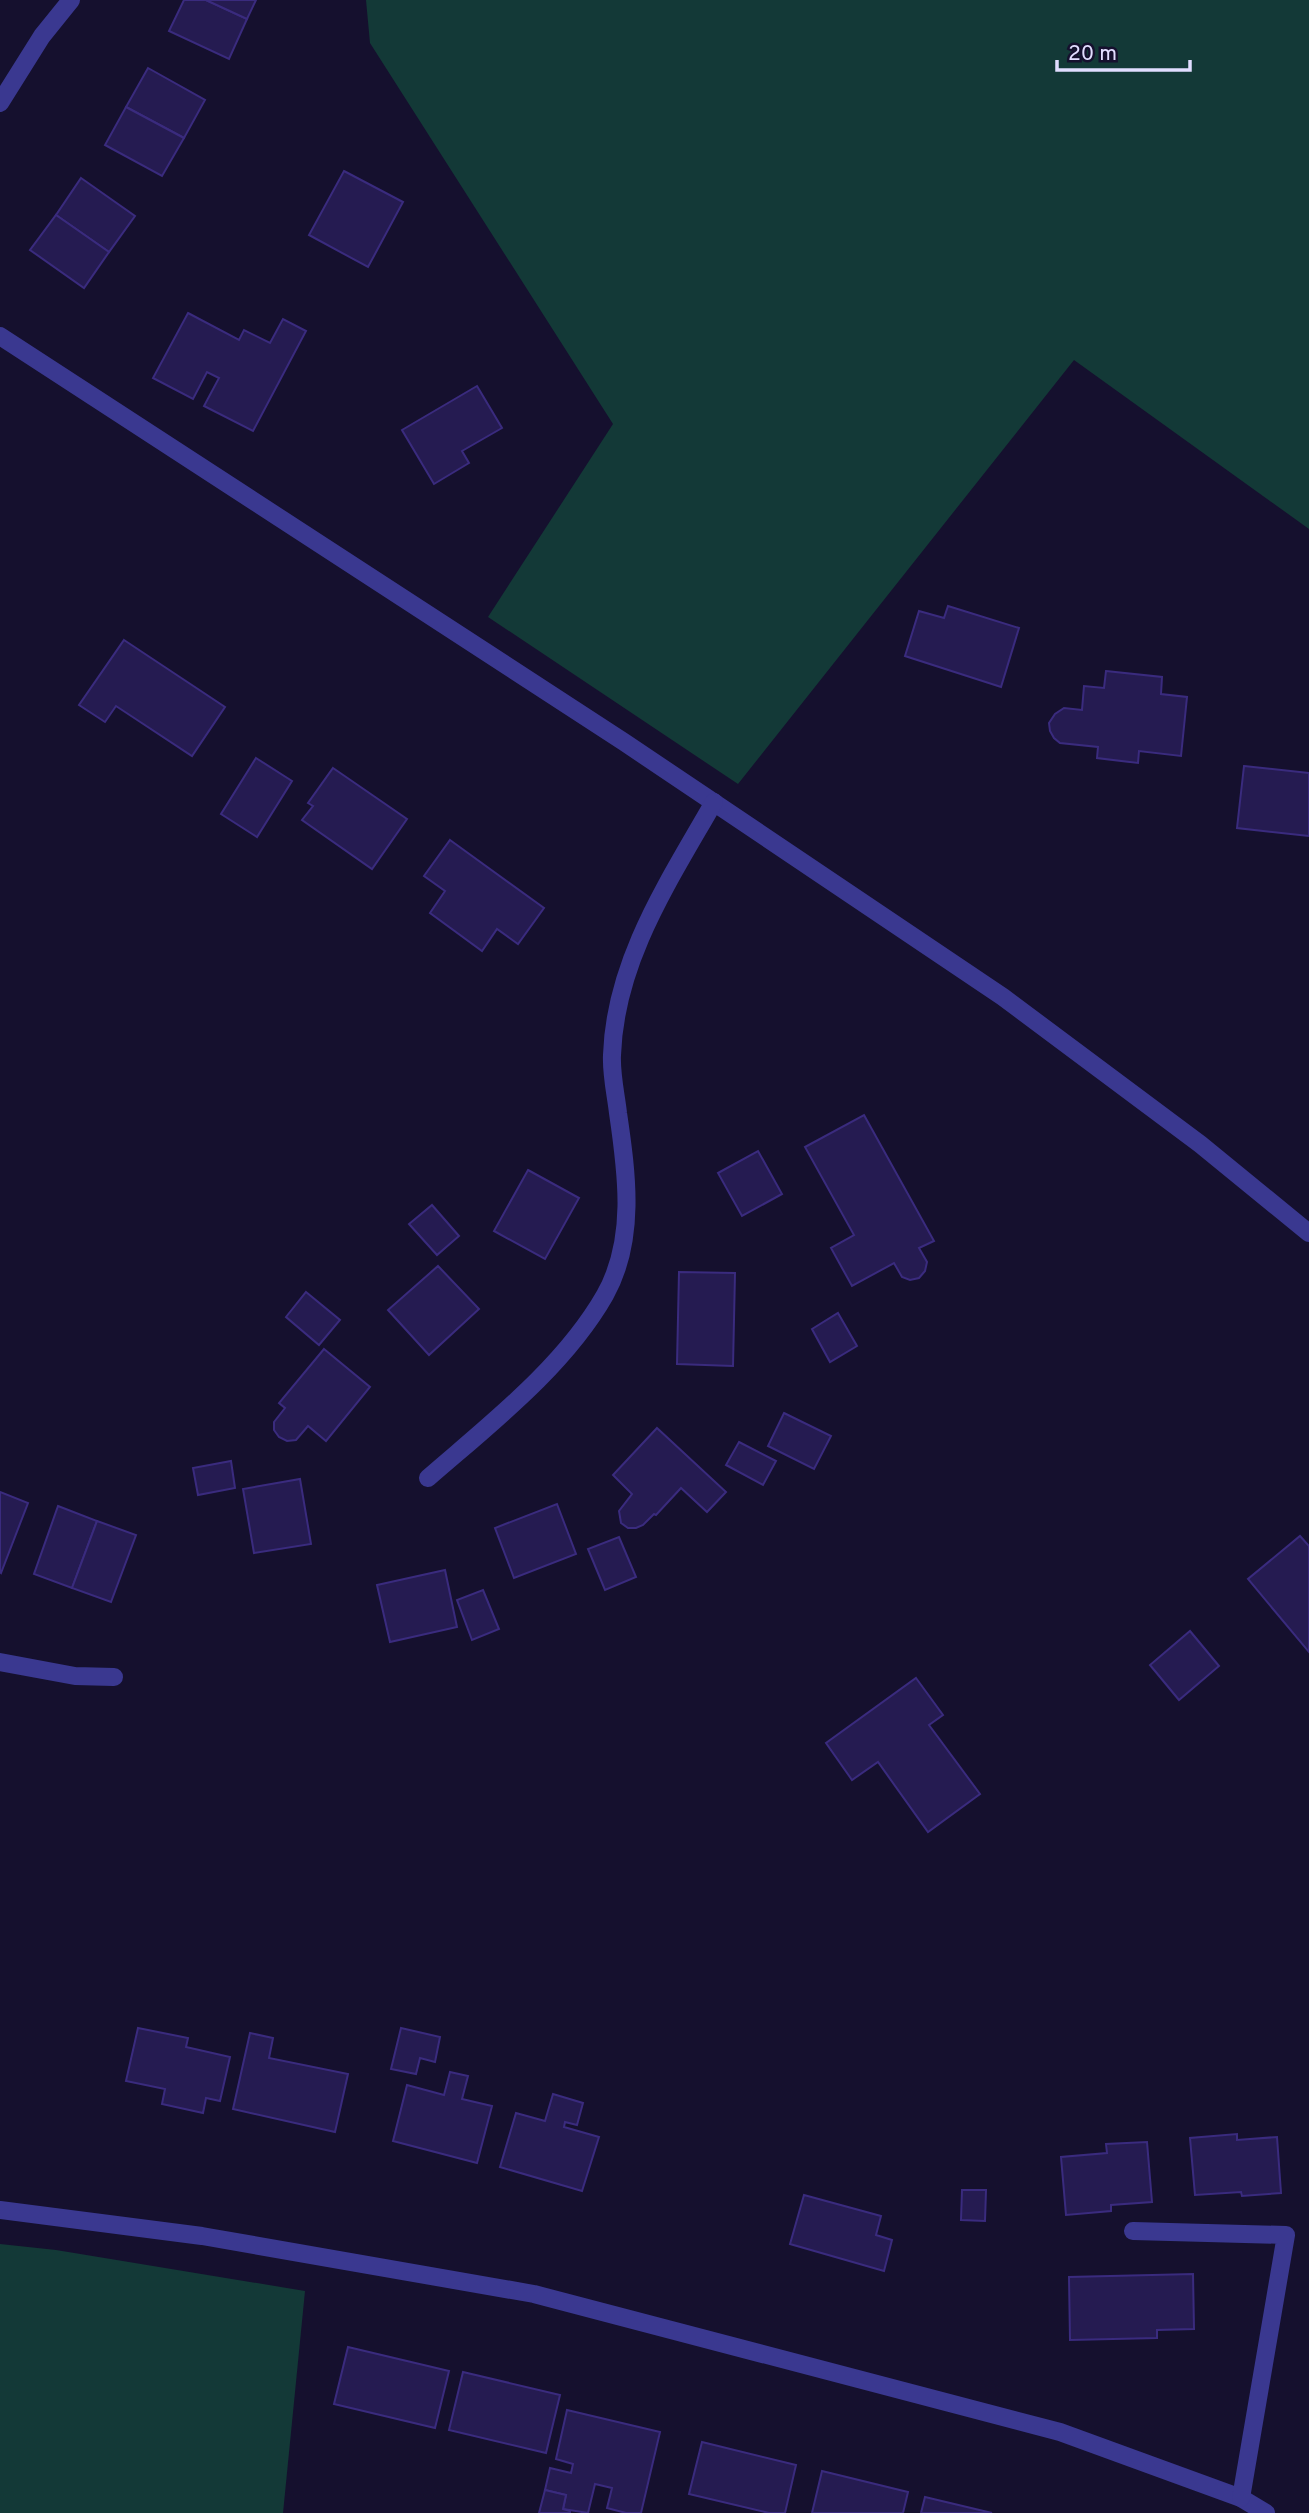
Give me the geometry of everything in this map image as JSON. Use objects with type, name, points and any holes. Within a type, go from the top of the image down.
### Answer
[{"type":"street","points":[[0,103],[42,36],[71,0]]},
{"type":"street","points":[[0,336],[714,802],[1003,997],[1200,1144],[1309,1233]]},
{"type":"street","points":[[428,1478],[520,1396],[564,1352],[605,1294],[625,1242],[626,1170],[612,1056],[622,991],[654,906],[714,802]]},
{"type":"street","points":[[0,1662],[75,1676],[114,1677]]},
{"type":"street","points":[[0,2210],[202,2236],[534,2294],[1060,2432],[1241,2498],[1266,2513]]},
{"type":"street","points":[[1133,2231],[1286,2235],[1241,2498]]},
{"type":"green space","points":[[366,0],[1309,0],[1309,529],[1074,360],[738,784],[488,617],[613,424],[370,43]]},
{"type":"green space","points":[[0,2244],[56,2250],[305,2291],[283,2513],[0,2513]]},
{"type":"building","points":[[184,0],[206,0],[247,19],[229,59],[169,31]]},
{"type":"building","points":[[206,0],[256,0],[247,19]]},
{"type":"building","points":[[148,68],[205,100],[184,138],[126,107]]},
{"type":"building","points":[[126,107],[184,138],[162,176],[105,145]]},
{"type":"building","points":[[344,171],[403,202],[368,267],[309,235]]},
{"type":"building","points":[[81,178],[135,216],[109,252],[56,215]]},
{"type":"building","points":[[56,215],[109,252],[84,288],[30,250]]},
{"type":"building","points":[[188,313],[239,340],[244,330],[270,343],[283,319],[306,331],[253,431],[204,406],[219,378],[207,372],[193,399],[153,378]]},
{"type":"building","points":[[477,386],[502,428],[462,451],[469,463],[434,484],[402,430]]},
{"type":"building","points":[[948,606],[1019,628],[1001,687],[905,656],[919,611],[944,618]]},
{"type":"building","points":[[124,640],[225,707],[192,756],[116,706],[105,722],[79,705]]},
{"type":"building","points":[[1106,671],[1162,677],[1161,694],[1187,697],[1181,756],[1139,751],[1138,763],[1097,758],[1098,747],[1060,743],[1054,738],[1049,723],[1055,714],[1064,708],[1082,710],[1084,686],[1104,688]]},
{"type":"building","points":[[256,758],[292,781],[257,837],[221,814]]},
{"type":"building","points":[[1244,766],[1309,773],[1309,836],[1237,828]]},
{"type":"building","points":[[333,768],[407,819],[372,869],[302,820],[313,806],[308,803]]},
{"type":"building","points":[[450,840],[544,908],[518,944],[497,929],[482,951],[430,913],[445,891],[424,876]]},
{"type":"building","points":[[864,1115],[934,1241],[919,1248],[927,1262],[925,1271],[919,1278],[910,1280],[902,1277],[894,1263],[852,1286],[831,1248],[854,1235],[805,1147]]},
{"type":"building","points":[[758,1151],[782,1194],[742,1216],[718,1173]]},
{"type":"building","points":[[528,1170],[579,1198],[545,1259],[494,1231]]},
{"type":"building","points":[[432,1205],[459,1236],[437,1255],[409,1224]]},
{"type":"building","points":[[438,1266],[479,1309],[429,1355],[388,1310]]},
{"type":"building","points":[[679,1272],[735,1273],[733,1366],[677,1364]]},
{"type":"building","points":[[306,1292],[340,1320],[319,1345],[286,1317]]},
{"type":"building","points":[[838,1313],[857,1346],[830,1362],[812,1329]]},
{"type":"building","points":[[324,1349],[370,1387],[326,1441],[308,1426],[296,1440],[287,1441],[279,1437],[274,1430],[274,1422],[285,1408],[279,1403]]},
{"type":"building","points":[[784,1413],[831,1436],[814,1469],[768,1446]]},
{"type":"building","points":[[657,1428],[726,1492],[707,1512],[681,1488],[643,1525],[628,1528],[621,1523],[619,1511],[632,1494],[613,1475]]},
{"type":"building","points":[[739,1442],[776,1461],[763,1485],[726,1465]]},
{"type":"building","points":[[231,1461],[235,1488],[198,1495],[193,1468]]},
{"type":"building","points":[[300,1479],[311,1544],[254,1553],[243,1489]]},
{"type":"building","points":[[0,1492],[28,1503],[1,1573],[0,1572]]},
{"type":"building","points":[[557,1504],[576,1554],[514,1578],[495,1528]]},
{"type":"building","points":[[58,1506],[97,1521],[72,1588],[34,1574]]},
{"type":"building","points":[[97,1521],[136,1535],[111,1602],[72,1588]]},
{"type":"building","points":[[1300,1536],[1309,1546],[1309,1652],[1248,1579]]},
{"type":"building","points":[[619,1537],[636,1577],[605,1590],[588,1549]]},
{"type":"building","points":[[445,1570],[457,1627],[390,1642],[377,1585]]},
{"type":"building","points":[[483,1590],[499,1629],[472,1640],[457,1600]]},
{"type":"building","points":[[1190,1631],[1219,1666],[1179,1700],[1150,1665]]},
{"type":"building","points":[[916,1678],[943,1715],[929,1725],[980,1794],[928,1832],[878,1762],[852,1780],[826,1743]]},
{"type":"building","points":[[138,2028],[188,2038],[186,2047],[230,2057],[220,2101],[206,2098],[203,2113],[162,2104],[165,2089],[126,2081]]},
{"type":"building","points":[[401,2028],[440,2037],[435,2062],[420,2058],[416,2074],[391,2069]]},
{"type":"building","points":[[250,2033],[273,2038],[269,2058],[348,2074],[335,2132],[233,2109]]},
{"type":"building","points":[[450,2072],[468,2076],[462,2099],[492,2106],[477,2163],[393,2141],[407,2085],[444,2095]]},
{"type":"building","points":[[553,2094],[583,2103],[577,2125],[565,2122],[564,2127],[599,2137],[582,2191],[500,2167],[516,2113],[545,2121]]},
{"type":"building","points":[[1237,2134],[1237,2140],[1277,2137],[1281,2193],[1195,2195],[1190,2138]]},
{"type":"building","points":[[1147,2142],[1152,2202],[1111,2205],[1111,2211],[1066,2215],[1061,2157],[1107,2153],[1106,2144]]},
{"type":"building","points":[[962,2190],[986,2190],[985,2221],[961,2220]]},
{"type":"building","points":[[804,2195],[881,2216],[876,2235],[892,2240],[884,2271],[790,2244]]},
{"type":"building","points":[[1193,2274],[1194,2329],[1157,2330],[1157,2338],[1070,2340],[1069,2277]]},
{"type":"building","points":[[348,2347],[449,2371],[435,2428],[334,2404]]},
{"type":"building","points":[[463,2372],[560,2395],[546,2453],[449,2430]]},
{"type":"building","points":[[567,2410],[660,2432],[641,2513],[626,2513],[607,2508],[612,2488],[595,2484],[588,2513],[563,2509],[566,2495],[545,2490],[550,2468],[571,2473],[573,2464],[556,2459]]},
{"type":"building","points":[[702,2442],[796,2465],[785,2513],[769,2513],[689,2494]]},
{"type":"building","points":[[822,2471],[908,2492],[903,2513],[812,2513]]},
{"type":"building","points":[[545,2490],[566,2495],[563,2509],[570,2513],[539,2513]]},
{"type":"building","points":[[925,2497],[992,2513],[921,2513]]}]
